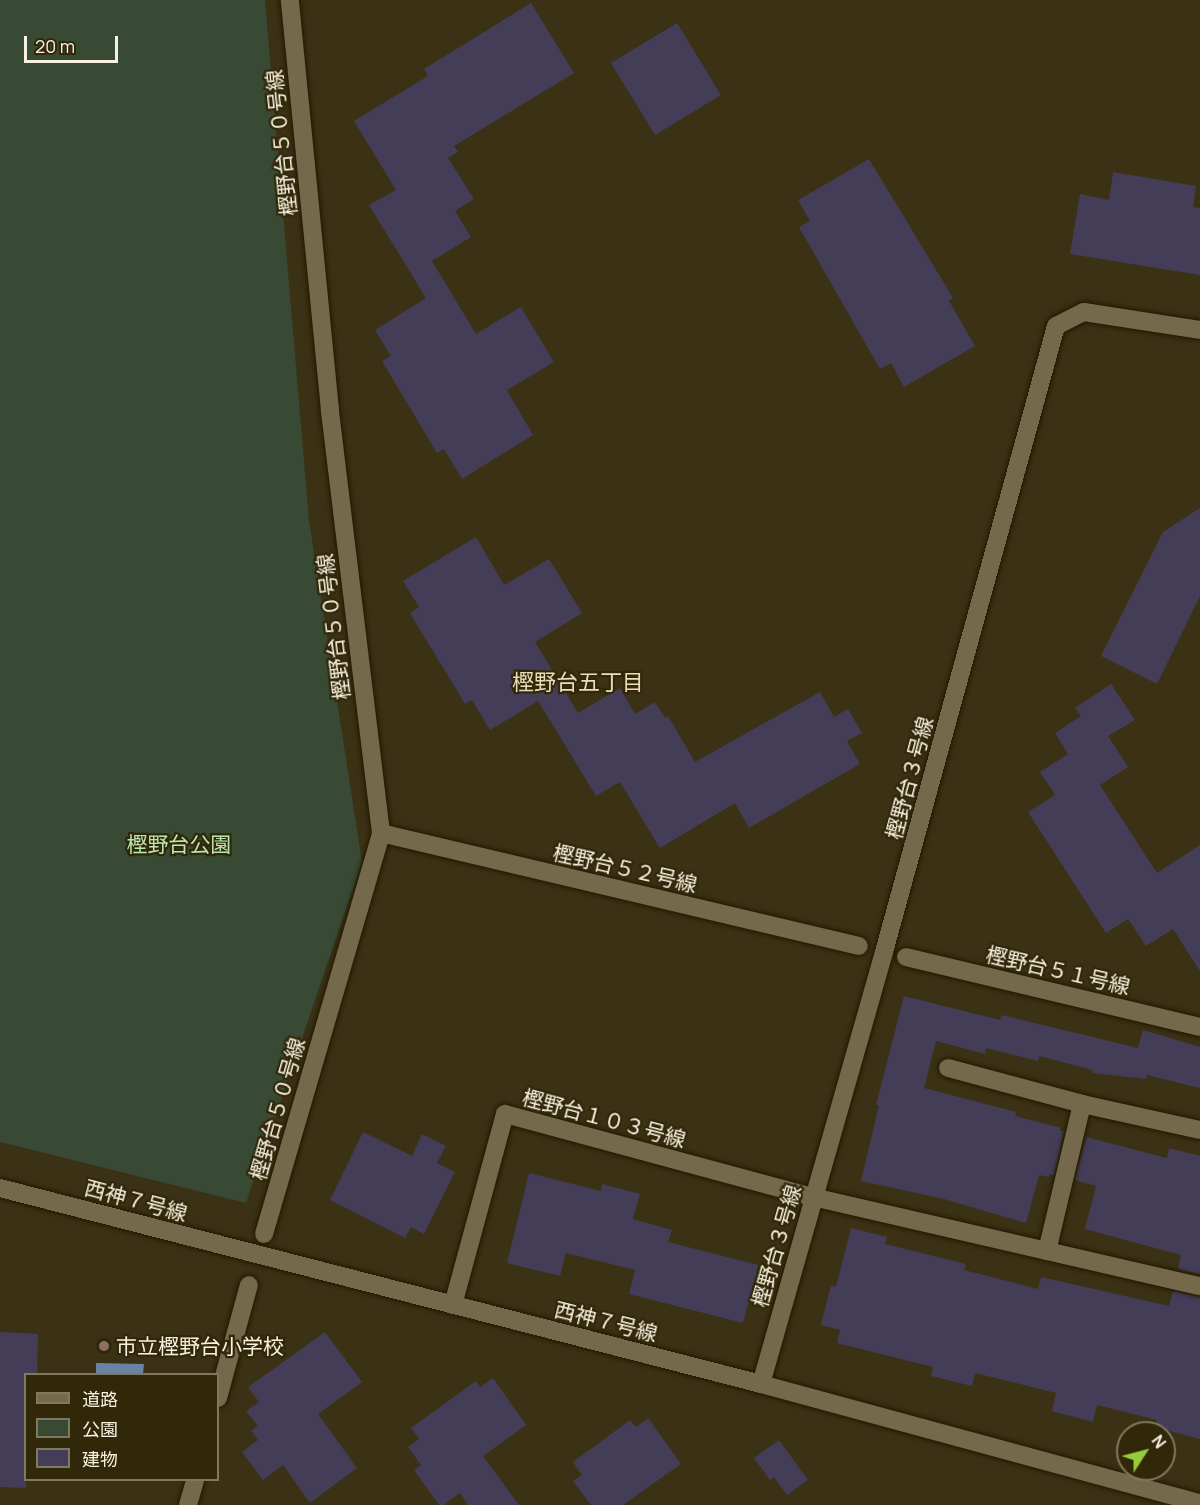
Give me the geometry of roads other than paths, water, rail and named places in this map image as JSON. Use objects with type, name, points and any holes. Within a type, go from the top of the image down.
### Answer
[{"type":"street","name":"樫野台５０号線","points":[[264,1234],[381,833],[330,410],[290,0]]},
{"type":"street","name":"樫野台３号線","points":[[761,1384],[884,952],[1056,326],[1084,312],[1200,330]]},
{"type":"street","name":"樫野台５２号線","points":[[381,833],[859,946]]},
{"type":"street","name":"樫野台５１号線","points":[[906,957],[1200,1027]]},
{"type":"street","points":[[948,1068],[1082,1104],[1200,1130]]},
{"type":"street","points":[[1047,1251],[1082,1104]]},
{"type":"street","name":"樫野台１０３号線","points":[[453,1305],[505,1114],[813,1197]]},
{"type":"street","name":"西神７号線","points":[[0,1188],[761,1384],[1200,1503]]},
{"type":"street","points":[[813,1197],[1200,1286]]},
{"type":"street","points":[[219,1394],[249,1285]]},
{"type":"street","points":[[188,1505],[194,1481]]},
{"type":"water","points":[[96,1363],[144,1364],[143,1373],[96,1373]]},
{"type":"place","name":"市立樫野台小学校","points":[[104,1346]]},
{"type":"district","name":"樫野台五丁目","points":[[578,683]]},
{"type":"park label","name":"樫野台公園","points":[[179,844]]}]
